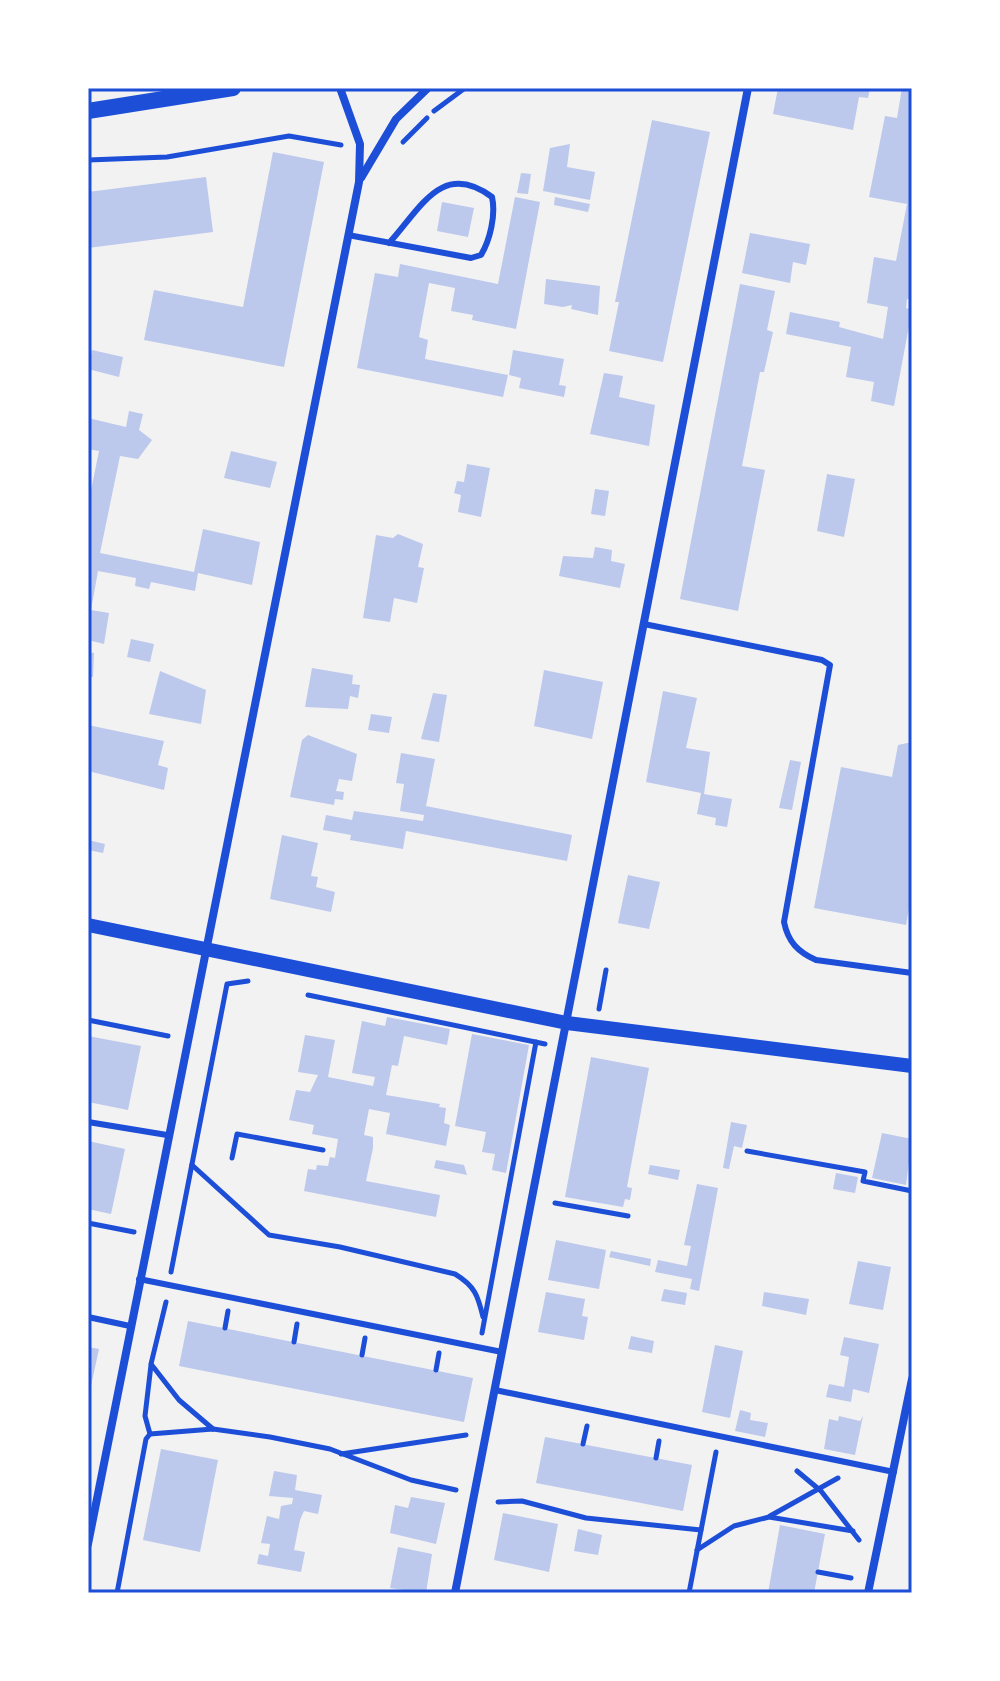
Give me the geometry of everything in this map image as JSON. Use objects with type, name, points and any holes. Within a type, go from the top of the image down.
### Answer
[{"type":"main road","points":[[88,111],[233,88]]},
{"type":"street","points":[[88,1544],[359,182],[360,144],[340,88]]},
{"type":"street","points":[[359,182],[396,119],[428,88]]},
{"type":"street","points":[[455,1593],[748,88]]},
{"type":"street","points":[[88,925],[567,1023],[912,1066]]},
{"type":"street","points":[[868,1593],[912,1379]]},
{"type":"lane","points":[[348,235],[389,243],[471,258],[481,255],[486,245],[494,207],[492,197],[467,183],[451,182],[438,189],[389,243]]},
{"type":"lane","points":[[644,624],[822,660],[830,665],[784,922],[786,935],[803,954],[816,960],[912,973]]},
{"type":"lane","points":[[88,1122],[167,1135]]},
{"type":"lane","points":[[139,1279],[502,1352]]},
{"type":"lane","points":[[88,1317],[130,1326]]},
{"type":"lane","points":[[495,1390],[894,1472]]},
{"type":"path","points":[[380,143],[406,142],[435,110],[465,88]]},
{"type":"path","points":[[88,160],[167,157],[289,136],[326,144],[360,144]]},
{"type":"path","points":[[150,1434],[145,1416],[151,1364],[227,984],[246,981],[262,984]]},
{"type":"path","points":[[293,991],[562,1048]]},
{"type":"path","points":[[88,1020],[168,1036]]},
{"type":"path","points":[[482,1348],[483,1318],[513,1177],[536,1042]]},
{"type":"path","points":[[232,1158],[237,1134],[323,1150]]},
{"type":"path","points":[[747,1151],[865,1172],[863,1181],[912,1191]]},
{"type":"path","points":[[192,1165],[269,1235],[340,1247],[455,1274],[478,1293],[483,1318]]},
{"type":"path","points":[[555,1203],[628,1216]]},
{"type":"path","points":[[151,1364],[186,1408],[213,1429]]},
{"type":"path","points":[[464,1449],[469,1421]]},
{"type":"path","points":[[117,1593],[146,1439],[150,1434],[213,1429],[330,1449],[411,1480],[456,1490]]},
{"type":"path","points":[[340,1455],[466,1435]]},
{"type":"path","points":[[689,1593],[719,1436]]},
{"type":"path","points":[[769,1446],[821,1491],[859,1540]]},
{"type":"path","points":[[697,1550],[734,1526],[769,1517],[821,1491],[853,1463]]},
{"type":"path","points":[[453,1504],[458,1476]]},
{"type":"path","points":[[498,1502],[522,1501],[586,1518],[701,1530]]},
{"type":"path","points":[[769,1517],[853,1531]]},
{"type":"path","points":[[818,1572],[851,1578]]},
{"type":"building","points":[[778,88],[870,88],[868,98],[859,97],[853,130],[773,114]]},
{"type":"building","points":[[902,88],[912,88],[912,300],[907,299],[906,308],[912,310],[894,406],[871,401],[874,382],[846,377],[851,347],[786,334],[790,312],[840,322],[839,327],[883,339],[888,307],[867,303],[874,257],[896,261],[907,204],[869,197],[885,116],[897,118]]},
{"type":"building","points":[[652,120],[710,132],[663,362],[609,351],[619,302],[615,302]]},
{"type":"building","points":[[570,144],[567,167],[595,172],[590,200],[543,191],[550,148]]},
{"type":"building","points":[[273,152],[324,162],[284,367],[144,340],[154,290],[243,307]]},
{"type":"building","points":[[521,173],[531,174],[528,194],[517,193]]},
{"type":"building","points":[[206,177],[213,232],[88,248],[88,192]]},
{"type":"building","points":[[515,197],[540,202],[516,329],[472,320],[473,315],[451,311],[455,288],[429,283],[419,337],[428,340],[425,359],[508,375],[503,397],[357,368],[375,273],[398,277],[400,264],[498,284]]},
{"type":"building","points":[[555,197],[590,204],[588,212],[554,205]]},
{"type":"building","points":[[442,202],[474,208],[468,237],[437,231]]},
{"type":"building","points":[[750,233],[810,244],[806,265],[793,262],[790,283],[742,273]]},
{"type":"building","points":[[546,279],[600,286],[598,315],[571,309],[572,305],[544,304]]},
{"type":"building","points":[[740,284],[775,291],[767,330],[773,332],[764,372],[760,372],[742,466],[765,470],[738,611],[680,599]]},
{"type":"building","points":[[92,350],[123,357],[119,377],[88,369]]},
{"type":"building","points":[[513,350],[564,359],[559,385],[566,386],[564,397],[519,388],[521,378],[509,375]]},
{"type":"building","points":[[604,373],[623,376],[619,397],[655,405],[649,446],[590,434]]},
{"type":"building","points":[[129,411],[143,414],[139,430],[152,440],[138,459],[120,456],[100,553],[194,572],[203,529],[260,542],[252,585],[198,573],[195,591],[151,582],[149,589],[135,586],[136,578],[98,571],[91,610],[109,613],[104,644],[88,640],[88,505],[99,451],[88,449],[88,418],[126,427]]},
{"type":"building","points":[[231,451],[277,462],[270,488],[224,478]]},
{"type":"building","points":[[467,464],[490,468],[481,517],[458,512],[461,495],[454,493],[457,481],[464,482]]},
{"type":"building","points":[[827,474],[855,479],[844,537],[817,531]]},
{"type":"building","points":[[595,489],[609,491],[605,516],[591,514]]},
{"type":"building","points":[[398,534],[423,544],[418,567],[424,568],[417,603],[394,598],[390,622],[363,618],[376,535],[393,538]]},
{"type":"building","points":[[595,547],[612,550],[611,561],[625,564],[620,588],[559,576],[563,556],[593,558]]},
{"type":"building","points":[[131,639],[154,644],[150,662],[127,657]]},
{"type":"building","points":[[88,652],[94,653],[93,677],[88,677]]},
{"type":"building","points":[[312,668],[353,675],[352,684],[360,685],[358,698],[350,696],[348,709],[305,707]]},
{"type":"building","points":[[544,670],[603,682],[592,739],[534,726]]},
{"type":"building","points":[[160,671],[206,690],[201,724],[149,714]]},
{"type":"building","points":[[663,691],[697,698],[686,748],[710,752],[704,794],[732,799],[727,827],[715,825],[716,818],[697,814],[701,793],[646,782]]},
{"type":"building","points":[[433,693],[447,695],[439,742],[421,739]]},
{"type":"building","points":[[371,714],[392,717],[389,733],[368,730]]},
{"type":"building","points":[[88,725],[164,741],[158,765],[168,768],[164,790],[88,771]]},
{"type":"building","points":[[308,735],[357,754],[352,781],[339,779],[336,791],[344,792],[343,800],[335,799],[334,805],[290,797],[302,740]]},
{"type":"building","points":[[912,742],[912,892],[906,925],[814,908],[841,767],[892,777],[898,745]]},
{"type":"building","points":[[401,753],[435,759],[426,806],[572,835],[567,861],[406,831],[403,849],[350,840],[351,835],[323,830],[326,815],[352,820],[354,811],[423,821],[424,815],[400,811],[404,784],[396,783]]},
{"type":"building","points":[[790,760],[801,762],[792,810],[779,808]]},
{"type":"building","points":[[282,835],[318,843],[311,876],[318,877],[316,887],[335,892],[331,912],[270,899]]},
{"type":"building","points":[[88,840],[105,844],[103,853],[88,850]]},
{"type":"building","points":[[628,875],[660,882],[649,929],[618,923]]},
{"type":"building","points":[[387,1017],[450,1029],[447,1045],[404,1036],[398,1066],[392,1065],[386,1095],[440,1104],[439,1107],[446,1108],[444,1123],[450,1125],[446,1146],[386,1134],[390,1113],[369,1109],[364,1135],[373,1137],[373,1148],[366,1181],[440,1195],[436,1217],[304,1191],[308,1169],[316,1170],[317,1165],[328,1166],[330,1157],[335,1158],[338,1139],[312,1134],[314,1125],[289,1120],[296,1090],[310,1092],[318,1075],[298,1072],[305,1035],[335,1040],[328,1077],[373,1086],[375,1077],[352,1073],[362,1021],[385,1026]]},
{"type":"building","points":[[472,1034],[529,1045],[506,1173],[492,1170],[495,1154],[482,1152],[486,1132],[455,1126]]},
{"type":"building","points":[[88,1036],[141,1046],[128,1110],[88,1102]]},
{"type":"building","points":[[591,1057],[649,1068],[627,1187],[632,1188],[630,1200],[625,1199],[623,1207],[565,1197]]},
{"type":"building","points":[[731,1122],[747,1125],[742,1148],[734,1146],[729,1169],[723,1168]]},
{"type":"building","points":[[882,1133],[912,1139],[906,1185],[872,1178]]},
{"type":"building","points":[[88,1141],[125,1149],[111,1214],[88,1209]]},
{"type":"building","points":[[436,1160],[464,1165],[467,1175],[434,1168]]},
{"type":"building","points":[[650,1165],[680,1170],[678,1180],[648,1174]]},
{"type":"building","points":[[836,1173],[858,1177],[855,1193],[833,1189]]},
{"type":"building","points":[[697,1184],[718,1188],[699,1291],[690,1289],[692,1279],[655,1272],[658,1260],[687,1266],[691,1246],[684,1245]]},
{"type":"building","points":[[556,1240],[606,1250],[599,1289],[548,1280]]},
{"type":"building","points":[[611,1251],[651,1259],[650,1266],[609,1257]]},
{"type":"building","points":[[858,1261],[891,1267],[883,1310],[849,1304]]},
{"type":"building","points":[[664,1289],[687,1293],[685,1305],[661,1301]]},
{"type":"building","points":[[546,1292],[585,1299],[582,1316],[588,1317],[584,1340],[538,1332]]},
{"type":"building","points":[[764,1292],[809,1299],[806,1315],[762,1306]]},
{"type":"building","points":[[188,1321],[473,1378],[464,1422],[179,1366]]},
{"type":"building","points":[[631,1336],[654,1341],[652,1353],[628,1349]]},
{"type":"building","points":[[844,1337],[879,1344],[869,1393],[853,1389],[851,1402],[826,1397],[829,1384],[844,1387],[849,1357],[840,1355]]},
{"type":"building","points":[[715,1345],[743,1351],[730,1418],[702,1412]]},
{"type":"building","points":[[88,1347],[99,1349],[89,1395],[88,1395]]},
{"type":"building","points":[[740,1410],[751,1413],[750,1420],[768,1423],[765,1437],[735,1431]]},
{"type":"building","points":[[839,1416],[860,1421],[863,1416],[855,1455],[824,1449],[829,1419],[838,1421]]},
{"type":"building","points":[[545,1437],[692,1465],[683,1511],[536,1483]]},
{"type":"building","points":[[161,1449],[218,1460],[200,1552],[143,1540]]},
{"type":"building","points":[[274,1471],[297,1475],[295,1490],[322,1495],[318,1514],[304,1511],[300,1520],[294,1550],[305,1552],[301,1572],[257,1564],[259,1554],[268,1556],[270,1544],[261,1543],[267,1516],[279,1519],[281,1506],[292,1504],[293,1498],[269,1496]]},
{"type":"building","points":[[411,1497],[445,1503],[436,1544],[390,1533],[395,1505],[408,1508]]},
{"type":"building","points":[[503,1513],[558,1524],[549,1572],[494,1560]]},
{"type":"building","points":[[780,1525],[825,1534],[814,1593],[768,1593]]},
{"type":"building","points":[[578,1529],[602,1535],[598,1555],[574,1551]]},
{"type":"building","points":[[398,1547],[432,1554],[426,1593],[390,1588]]}]
